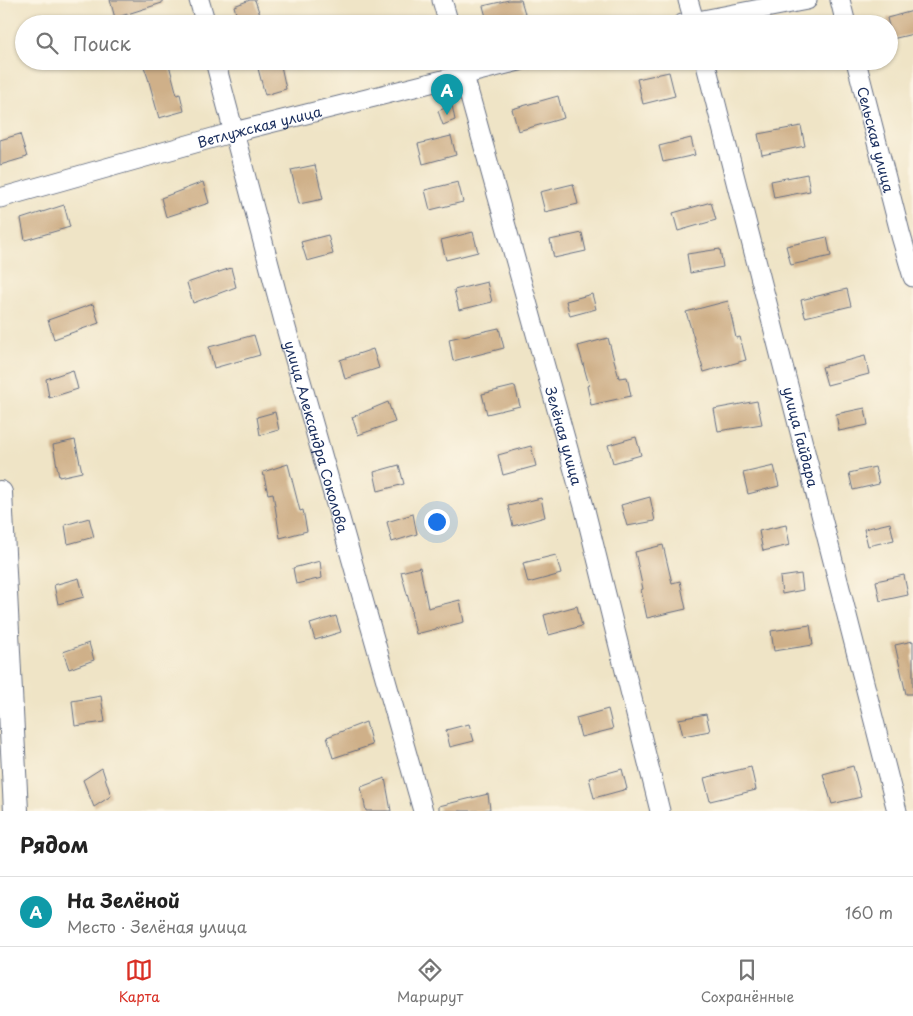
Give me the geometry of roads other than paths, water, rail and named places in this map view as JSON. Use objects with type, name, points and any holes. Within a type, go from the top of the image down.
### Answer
[{"type":"street","points":[[199,0],[203,15]]},
{"type":"street","points":[[442,0],[446,15]]},
{"type":"street","points":[[688,0],[689,15]]},
{"type":"street","points":[[731,15],[807,0]]},
{"type":"street","points":[[840,0],[844,15]]},
{"type":"street","name":"улица Александра Соколова","points":[[217,70],[289,339],[423,811]]},
{"type":"street","name":"Ветлужская улица","points":[[0,198],[455,70]]},
{"type":"street","name":"Зелёная улица","points":[[463,70],[585,510],[660,811]]},
{"type":"street","name":"улица Гайдара","points":[[706,70],[897,811]]},
{"type":"street","name":"Сельская улица","points":[[858,70],[913,277]]},
{"type":"street","points":[[0,493],[16,811]]},
{"type":"place","name":"На Зелёной","points":[[447,115]]}]
